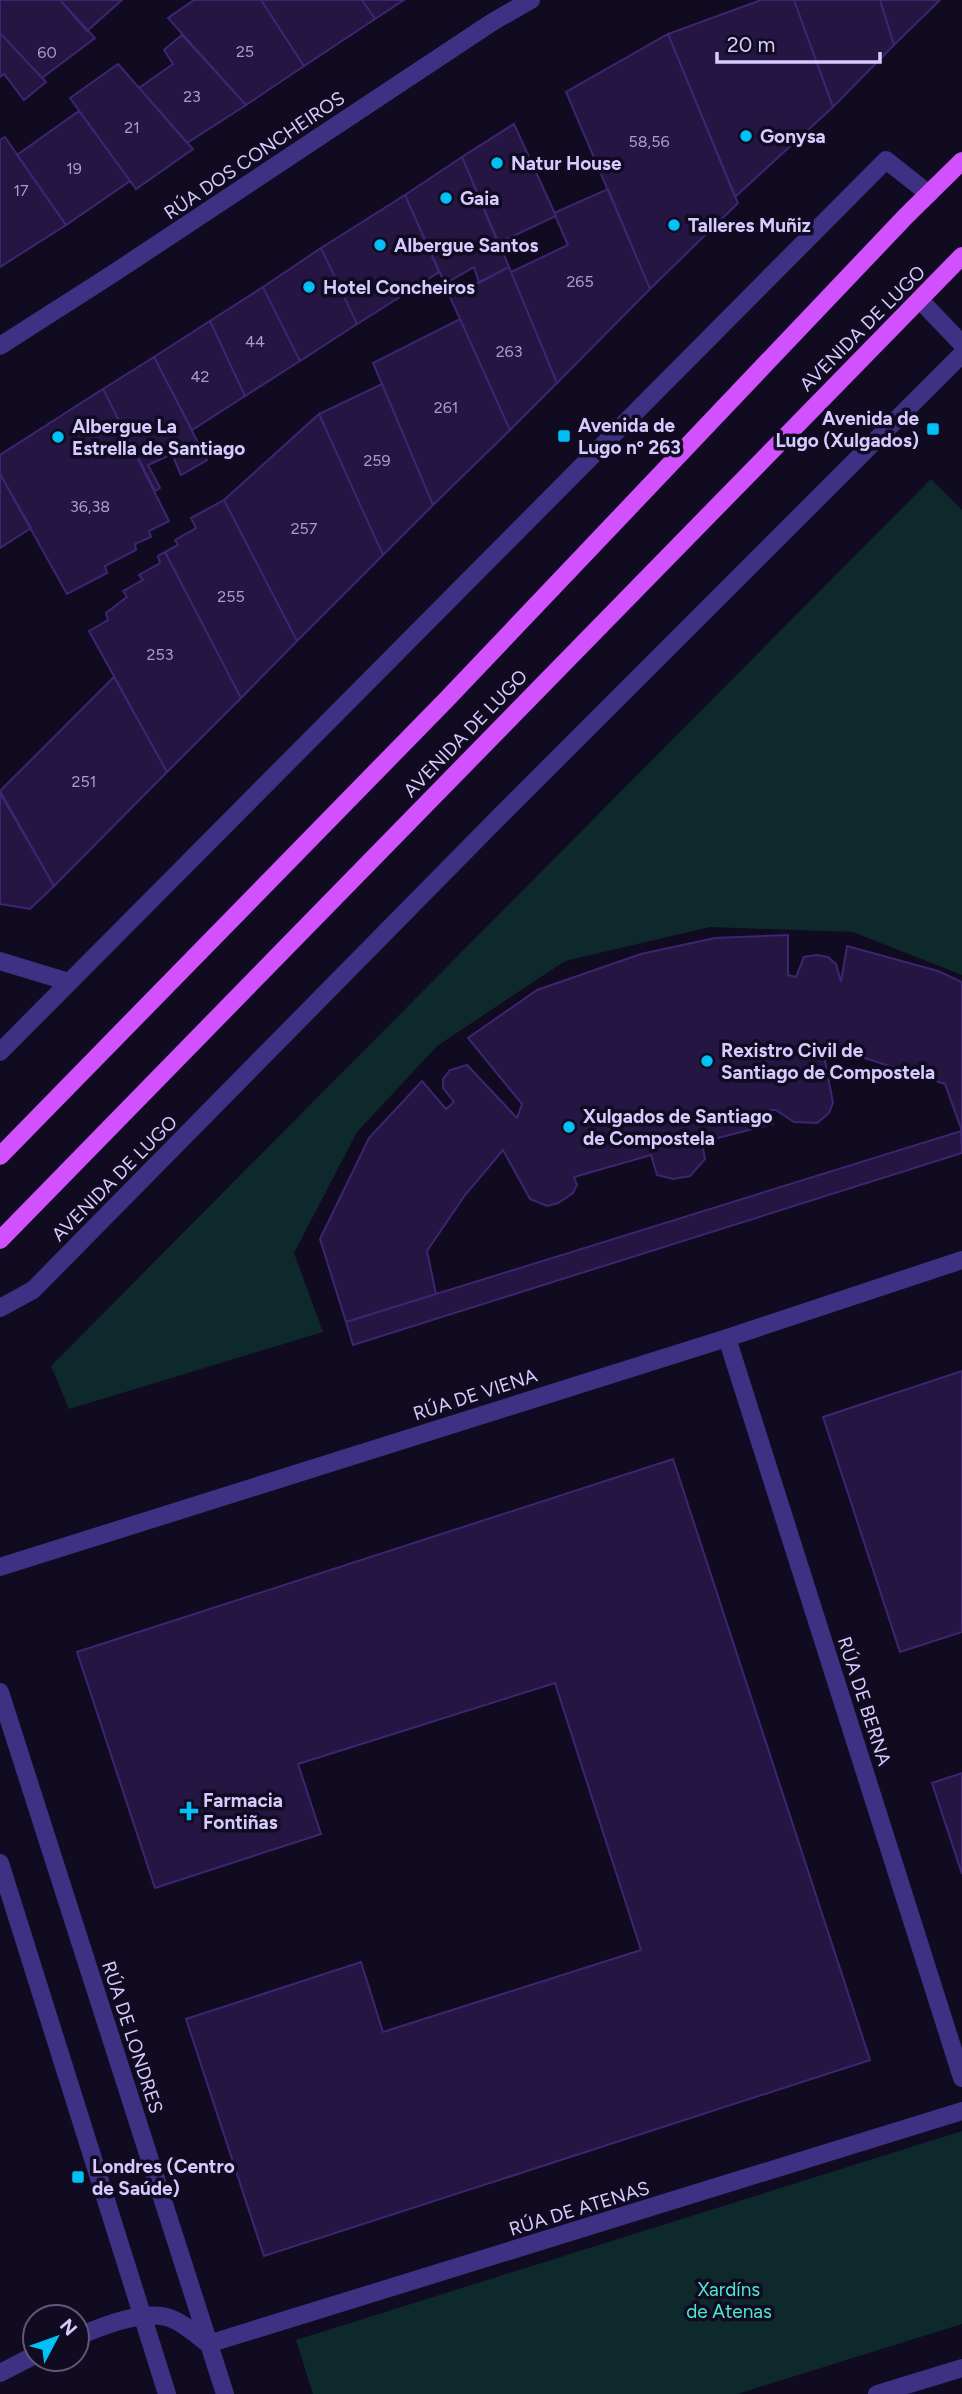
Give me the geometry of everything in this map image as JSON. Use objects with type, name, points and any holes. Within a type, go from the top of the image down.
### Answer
[{"type":"main road","name":"AVENIDA DE LUGO","points":[[0,1156],[439,708],[962,162]]},
{"type":"main road","name":"AVENIDA DE LUGO","points":[[0,1240],[962,256]]},
{"type":"street","name":"RÚA DOS CONCHEIROS","points":[[0,346],[494,21],[531,0]]},
{"type":"street","points":[[0,1052],[886,160],[929,194]]},
{"type":"street","points":[[920,300],[962,344]]},
{"type":"street","name":"AVENIDA DE LUGO","points":[[0,1308],[33,1290],[489,827],[962,354]]},
{"type":"street","points":[[0,961],[69,982]]},
{"type":"street","name":"RÚA DE VIENA","points":[[0,1567],[727,1338],[962,1260]]},
{"type":"street","name":"RÚA DE BERNA","points":[[727,1338],[962,2078]]},
{"type":"street","name":"RÚA DE LONDRES","points":[[0,1692],[225,2394]]},
{"type":"street","points":[[0,1863],[167,2394]]},
{"type":"street","name":"RÚA DE ATENAS","points":[[208,2344],[962,2111]]},
{"type":"street","points":[[91,2333],[143,2316],[159,2315],[180,2323],[208,2344]]},
{"type":"street","points":[[0,2373],[21,2362]]},
{"type":"street","points":[[877,2394],[962,2368]]},
{"type":"green space","points":[[931,479],[962,510],[962,975],[853,932],[710,927],[565,961],[437,1046],[357,1132],[294,1253],[323,1332],[69,1409],[51,1366]]},
{"type":"green space","name":"Xardíns de Atenas","points":[[962,2131],[962,2324],[737,2394],[313,2394],[296,2340]]},
{"type":"building","points":[[0,0],[60,0],[95,38],[42,78],[0,33]]},
{"type":"building","points":[[60,0],[122,0],[87,31]]},
{"type":"building","points":[[194,0],[261,0],[304,66],[246,105],[168,18]]},
{"type":"building","points":[[261,0],[362,0],[375,19],[304,66]]},
{"type":"building","points":[[362,0],[404,0],[375,19]]},
{"type":"building","points":[[761,0],[794,0],[833,107],[735,197],[668,34]]},
{"type":"building","points":[[794,0],[880,0],[894,45],[833,107]]},
{"type":"building","points":[[880,0],[940,0],[894,45]]},
{"type":"building","points":[[0,33],[46,82],[24,100],[4,74],[0,77]]},
{"type":"building","points":[[668,34],[738,203],[650,289],[566,92]]},
{"type":"building","points":[[182,35],[246,105],[187,143],[139,88],[173,64],[164,50]]},
{"type":"building","points":[[118,64],[193,149],[136,189],[70,98]]},
{"type":"building","points":[[79,111],[130,181],[66,225],[17,155]]},
{"type":"building","points":[[514,124],[556,216],[498,243],[462,157]]},
{"type":"building","points":[[5,137],[66,225],[0,267],[0,140]]},
{"type":"building","points":[[462,157],[509,267],[479,283],[474,267],[445,284],[405,195]]},
{"type":"building","points":[[608,189],[650,289],[557,383],[511,272],[568,245],[554,213]]},
{"type":"building","points":[[405,195],[439,272],[357,324],[321,248]]},
{"type":"building","points":[[321,248],[357,324],[300,361],[263,287]]},
{"type":"building","points":[[509,267],[557,383],[510,430],[450,297]]},
{"type":"building","points":[[263,287],[300,361],[245,396],[210,321]]},
{"type":"building","points":[[460,319],[510,430],[433,505],[373,363]]},
{"type":"building","points":[[210,321],[245,396],[192,430],[154,357]]},
{"type":"building","points":[[154,357],[207,460],[181,475],[172,454],[148,465],[160,488],[155,491],[103,389]]},
{"type":"building","points":[[382,384],[433,505],[383,555],[319,414]]},
{"type":"building","points":[[103,389],[169,521],[149,531],[151,537],[135,544],[136,550],[105,566],[107,573],[67,594],[0,474],[0,455]]},
{"type":"building","points":[[319,414],[383,555],[297,641],[224,500]]},
{"type":"building","points":[[0,474],[31,528],[0,548]]},
{"type":"building","points":[[224,500],[297,641],[241,698],[165,552],[178,545],[175,540],[196,528],[191,518]]},
{"type":"building","points":[[165,552],[241,698],[167,772],[89,631],[108,620],[106,613],[127,597],[123,591],[143,580],[139,575],[160,563],[158,556]]},
{"type":"building","points":[[114,677],[167,772],[54,886],[0,791]]},
{"type":"building","points":[[0,793],[54,886],[30,909],[0,904]]},
{"type":"building","name":"Xulgados de Santiago de Compostela","points":[[788,935],[788,975],[796,977],[804,957],[817,955],[828,957],[836,964],[841,982],[847,946],[938,971],[962,982],[962,1131],[945,1084],[843,1051],[823,1050],[833,1103],[829,1113],[817,1123],[794,1122],[776,1110],[769,1110],[773,1124],[702,1142],[705,1159],[690,1176],[673,1179],[657,1175],[651,1155],[574,1177],[577,1185],[573,1193],[558,1203],[547,1206],[530,1199],[503,1150],[465,1195],[427,1251],[436,1294],[346,1322],[320,1239],[369,1138],[422,1081],[446,1109],[454,1102],[443,1088],[443,1079],[450,1070],[467,1065],[517,1118],[522,1104],[468,1038],[537,990],[641,954],[715,938]]},
{"type":"building","points":[[961,1131],[962,1153],[353,1345],[346,1322]]},
{"type":"building","points":[[962,1371],[962,1632],[900,1652],[823,1417]]},
{"type":"building","points":[[673,1459],[870,2060],[264,2256],[186,2019],[361,1962],[383,2032],[641,1950],[555,1683],[298,1764],[321,1834],[155,1888],[77,1652]]},
{"type":"building","points":[[962,1773],[962,1874],[932,1783]]},
{"type":"place","name":"Gonysa","points":[[746,136]]},
{"type":"place","name":"Natur House","points":[[497,163]]},
{"type":"place","name":"Gaia","points":[[446,198]]},
{"type":"place","name":"Talleres Muñiz","points":[[674,225]]},
{"type":"place","name":"Albergue Santos","points":[[380,245]]},
{"type":"place","name":"Hotel Concheiros","points":[[309,287]]},
{"type":"place","name":"Avenida de Lugo (Xulgados)","points":[[933,429]]},
{"type":"place","name":"Avenida de Lugo nº 263","points":[[564,436]]},
{"type":"place","name":"Albergue La Estrella de Santiago","points":[[58,437]]},
{"type":"place","name":"Rexistro Civil de Santiago de Compostela","points":[[707,1061]]},
{"type":"place","name":"Xulgados de Santiago de Compostela","points":[[569,1127]]},
{"type":"place","name":"Farmacia Fontiñas","points":[[189,1811]]},
{"type":"place","name":"Londres (Centro de Saúde)","points":[[78,2177]]}]
